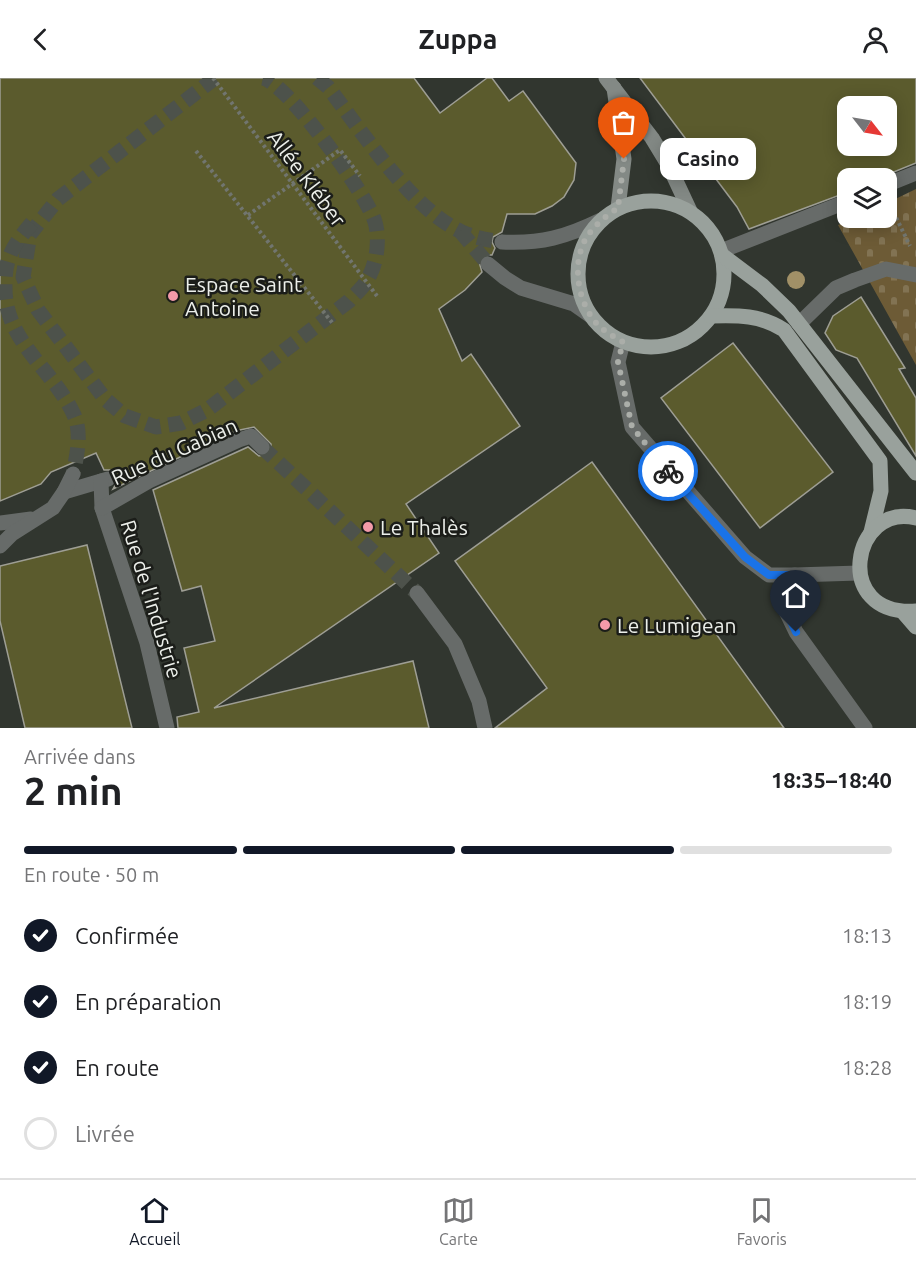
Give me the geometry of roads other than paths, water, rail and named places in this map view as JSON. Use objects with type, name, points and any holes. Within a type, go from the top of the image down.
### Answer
[{"type":"main road","points":[[610,83],[624,159],[618,208]]},
{"type":"main road","points":[[610,83],[669,165],[690,211]]},
{"type":"main road","points":[[642,200],[667,202],[690,211],[704,222],[714,235],[721,253],[724,275],[721,296],[711,316],[694,333],[671,344],[647,347],[623,342],[605,331],[591,316],[580,292],[578,266],[585,241],[601,220],[618,208],[642,200]]},
{"type":"main road","points":[[721,253],[775,296],[916,474]]},
{"type":"main road","points":[[711,316],[746,315],[772,322],[784,330],[880,460],[881,491],[872,532],[861,551],[859,573],[864,587],[874,600],[887,608],[909,612],[916,627]]},
{"type":"main road","points":[[872,532],[883,523],[897,518],[916,518]]},
{"type":"street","points":[[897,181],[916,173]]},
{"type":"street","points":[[721,253],[837,206]]},
{"type":"street","points":[[502,242],[528,243],[554,239],[601,220]]},
{"type":"street","points":[[488,264],[521,288],[574,304],[591,316]]},
{"type":"street","points":[[799,324],[836,288],[855,280],[886,269],[916,276]]},
{"type":"street","points":[[623,342],[618,362],[632,427],[745,557],[769,575],[859,573]]},
{"type":"street","name":"Rue du Gabian","points":[[102,508],[149,481],[239,440],[251,436],[262,447]]},
{"type":"street","points":[[0,546],[12,534],[53,508],[73,474]]},
{"type":"street","name":"Rue de l'Industrie","points":[[64,492],[104,480],[102,508],[147,643],[167,728]]},
{"type":"street","points":[[0,523],[34,519]]},
{"type":"street","points":[[795,575],[783,605],[796,632],[865,728]]},
{"type":"street","points":[[417,592],[455,644],[479,700],[485,728]]},
{"type":"tunnel","points":[[215,78],[58,199],[30,234],[23,277],[38,310],[105,399],[125,416],[156,427],[181,423],[207,410],[349,301],[365,283],[373,267],[377,252],[377,229],[358,189],[308,119],[275,85],[263,78]]},
{"type":"tunnel","points":[[317,78],[328,87],[406,188],[425,206],[443,221],[462,232],[502,242]]},
{"type":"tunnel","points":[[32,223],[20,238],[8,260],[5,278],[7,307],[22,340],[55,384],[74,415],[78,437],[73,474]]},
{"type":"tunnel","points":[[460,231],[488,264]]},
{"type":"tunnel","points":[[262,447],[417,593]]},
{"type":"place","name":"Casino","points":[[624,159]]},
{"type":"place","name":"Espace Saint Antoine","points":[[173,296]]},
{"type":"place","name":"Le Thalès","points":[[368,527]]},
{"type":"place","name":"Le Lumigean","points":[[605,625]]}]
